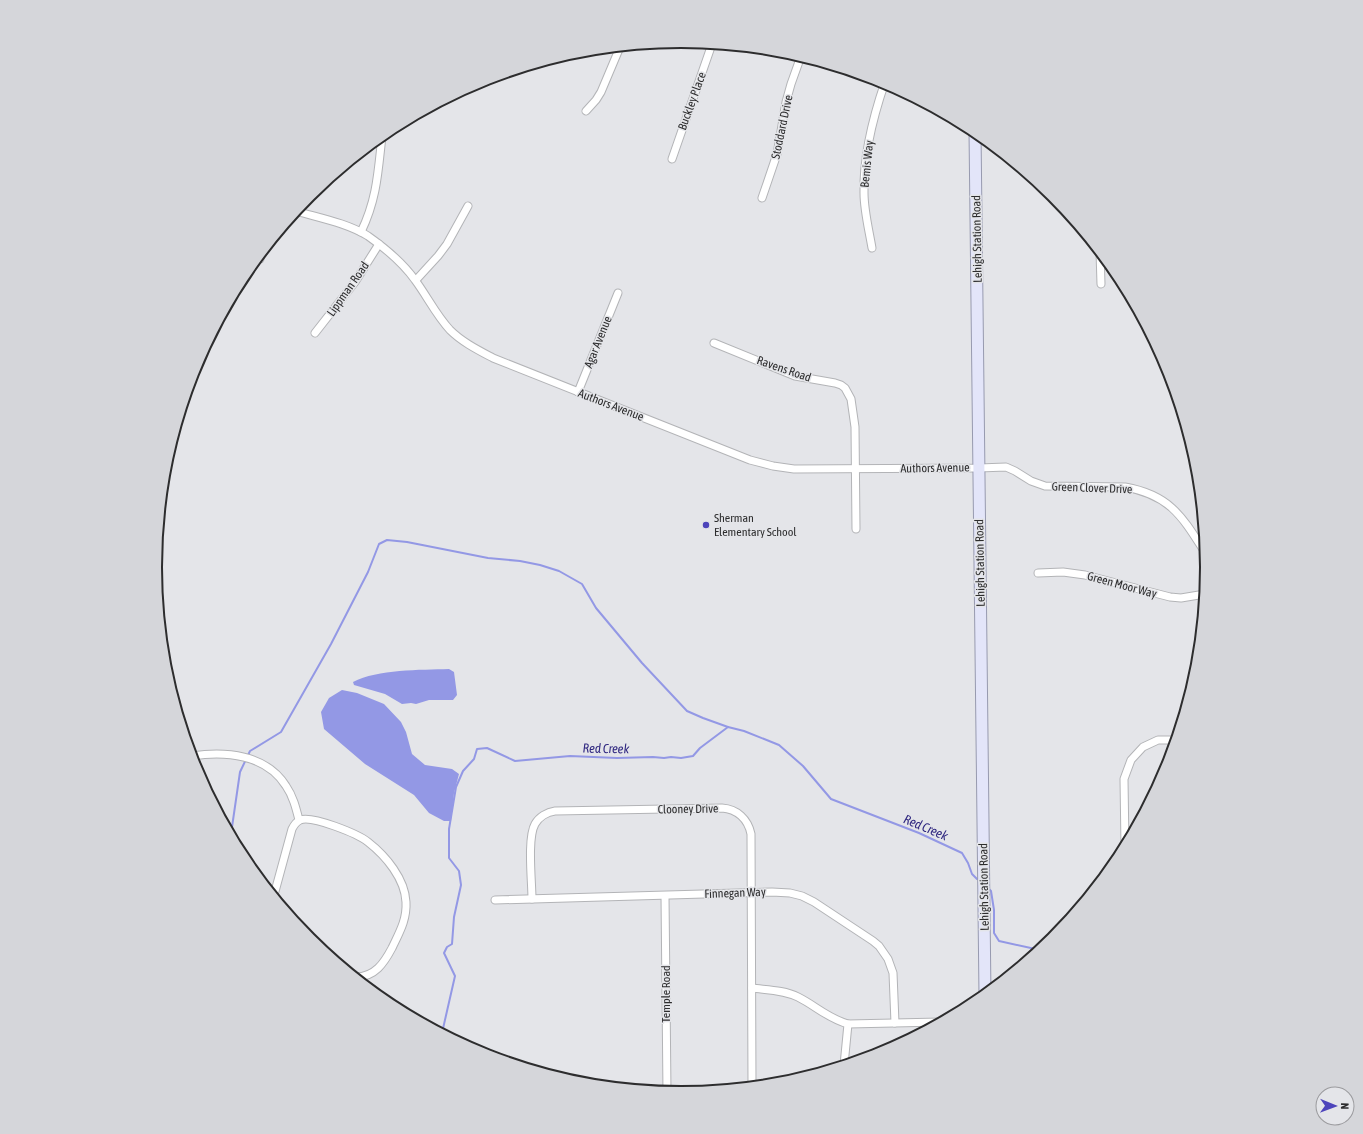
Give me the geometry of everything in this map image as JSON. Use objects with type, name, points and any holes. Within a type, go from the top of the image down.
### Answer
[{"type":"main road","name":"Lehigh Station Road","points":[[975,139],[985,988]]},
{"type":"street","name":"Buckley Place","points":[[672,159],[710,49]]},
{"type":"street","points":[[586,111],[601,92],[618,52]]},
{"type":"street","name":"Stoddard Drive","points":[[762,198],[777,154],[786,102],[799,62]]},
{"type":"street","name":"Bemis Way","points":[[872,248],[865,212],[864,176],[872,127],[883,89]]},
{"type":"street","points":[[361,232],[375,196],[381,144]]},
{"type":"street","points":[[416,280],[447,244],[468,206]]},
{"type":"street","name":"Authors Avenue","points":[[303,213],[361,232],[379,244],[416,280],[443,322],[460,338],[493,358],[762,464],[794,469],[979,468]]},
{"type":"street","name":"Lippman Road","points":[[315,333],[355,282],[379,244]]},
{"type":"street","points":[[1100,261],[1101,284]]},
{"type":"street","name":"Agar Avenue","points":[[578,392],[618,293]]},
{"type":"street","name":"Ravens Road","points":[[714,343],[795,376],[834,383],[845,388],[851,399],[853,411],[856,439],[856,469]]},
{"type":"street","name":"Green Clover Drive","points":[[979,468],[1006,467],[1031,481],[1045,486],[1125,488],[1146,492],[1164,501],[1177,512],[1199,544]]},
{"type":"street","points":[[856,469],[856,529]]},
{"type":"street","name":"Green Moor Way","points":[[1038,573],[1063,572],[1085,575],[1170,597],[1181,598],[1199,595]]},
{"type":"street","points":[[1125,837],[1124,779],[1131,760],[1143,747],[1148,744],[1158,740],[1171,740]]},
{"type":"street","points":[[198,755],[209,753],[226,754],[246,758],[268,767],[278,775],[286,785],[292,796],[298,820]]},
{"type":"street","name":"Clooney Drive","points":[[532,899],[532,829],[542,816],[547,813],[555,811],[722,808],[739,813],[746,821],[750,830],[752,893],[752,1081]]},
{"type":"street","points":[[275,890],[292,829],[298,820],[304,819],[320,821],[355,834],[368,841],[390,864],[399,878],[406,901],[405,919],[386,959],[375,971],[362,976]]},
{"type":"street","name":"Finnegan Way","points":[[495,900],[772,892],[790,893],[802,896],[879,946],[888,959],[893,973],[895,1023]]},
{"type":"street","name":"Temple Road","points":[[665,896],[667,1086]]},
{"type":"street","points":[[752,988],[791,994],[799,997],[836,1020],[848,1024],[929,1022]]},
{"type":"street","points":[[845,1059],[848,1024]]},
{"type":"shaded area","points":[[449,669],[454,672],[457,695],[453,700],[429,700],[416,704],[402,704],[385,694],[354,685],[353,682],[387,672]]},
{"type":"shaded area","points":[[342,690],[357,693],[384,704],[401,722],[406,732],[412,754],[425,765],[452,769],[459,774],[454,793],[451,821],[444,821],[429,813],[414,795],[365,764],[324,729],[321,712],[329,698]]},
{"type":"waterway","points":[[232,826],[240,772],[250,751],[281,732],[331,644],[368,572],[379,544],[387,540],[407,542],[488,558],[520,561],[559,571],[582,584],[596,608],[642,663],[687,711],[728,727]]},
{"type":"waterway","name":"Red Creek","points":[[443,1027],[455,976],[444,953],[447,947],[452,944],[454,917],[461,885],[459,871],[449,858],[449,829],[456,787],[463,771],[474,759],[477,749],[487,748],[515,761],[570,756],[681,758],[693,756],[700,748],[728,727],[744,731],[779,745],[803,766],[831,799],[919,833],[962,853],[972,874],[977,879]]},
{"type":"waterway","name":"Red Creek","points":[[989,889],[991,891],[994,910],[994,933],[999,941],[1033,948]]},
{"type":"place","name":"Sherman Elementary School","points":[[706,525]]}]
